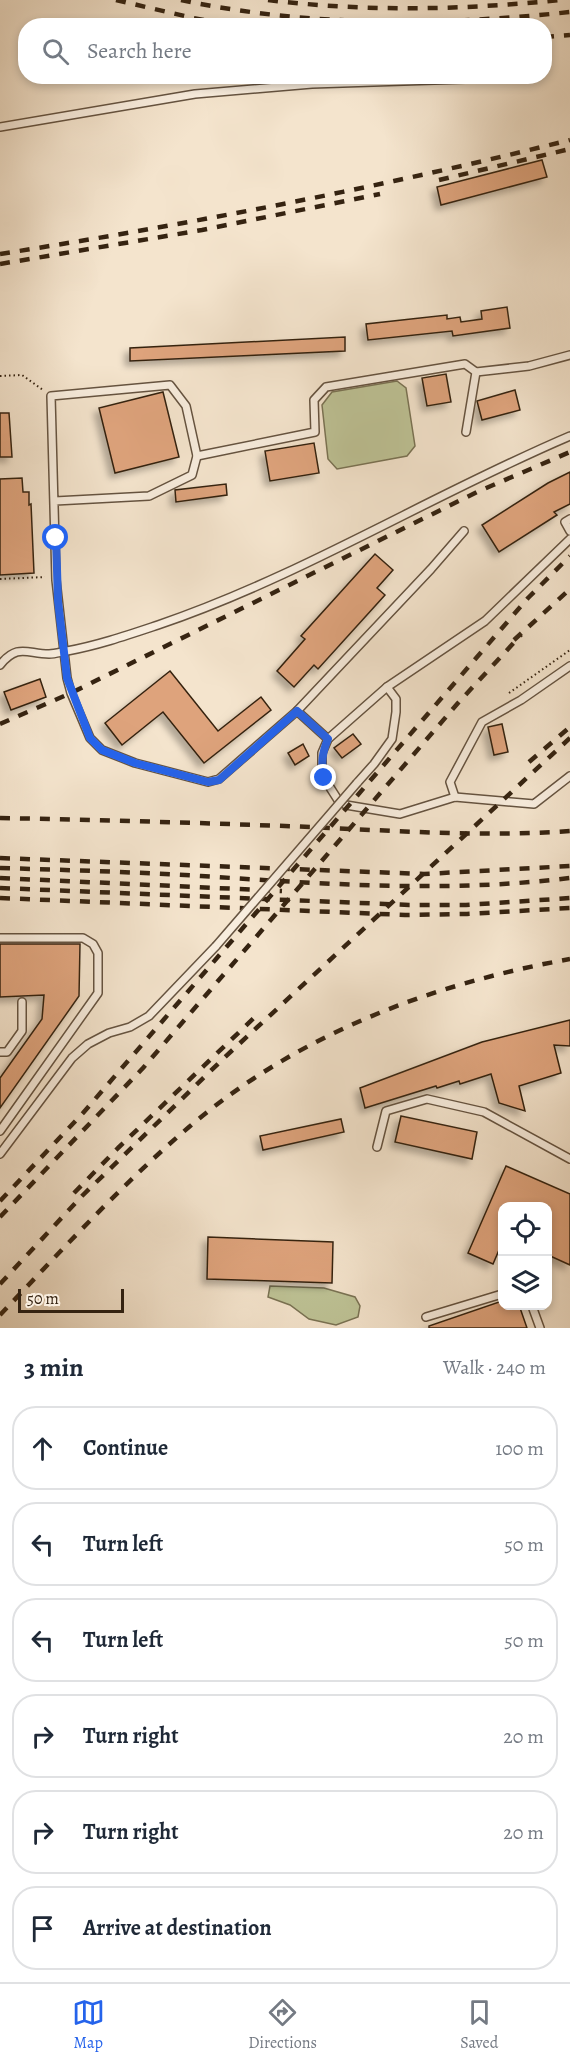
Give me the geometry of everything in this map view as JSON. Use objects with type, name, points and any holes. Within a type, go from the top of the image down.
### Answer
[{"type":"lane","points":[[0,125],[195,94],[312,84]]},
{"type":"lane","points":[[197,456],[315,432],[314,400],[326,387],[465,364],[476,372],[529,366],[570,355]]},
{"type":"lane","points":[[466,432],[476,372]]},
{"type":"lane","points":[[55,501],[149,496],[192,475],[197,456],[186,406],[170,385],[51,396],[56,576],[67,678],[90,738],[102,750],[135,763],[208,782],[219,780],[297,711],[464,531]]},
{"type":"lane","points":[[0,665],[6,657],[19,651],[49,654],[96,646],[200,610],[272,580],[431,501],[570,436]]},
{"type":"lane","points":[[570,519],[565,522],[570,531]]},
{"type":"lane","points":[[570,539],[485,621],[387,687],[328,739],[322,753],[321,765],[324,778],[338,800],[346,805],[400,814],[455,797],[534,804],[570,776]]},
{"type":"lane","points":[[455,797],[450,782],[482,722],[521,700],[570,666]]},
{"type":"lane","points":[[0,1154],[72,1058],[88,1044],[149,1016],[216,946],[357,783],[392,740],[396,699],[387,687]]},
{"type":"lane","points":[[297,711],[328,739]]},
{"type":"lane","points":[[0,938],[83,938],[93,944],[98,953],[98,993],[0,1131]]},
{"type":"lane","points":[[0,1052],[7,1052],[22,1031],[22,1002]]},
{"type":"lane","points":[[377,1147],[386,1111],[427,1099],[484,1112],[570,1159]]},
{"type":"lane","points":[[426,1317],[498,1295]]},
{"type":"lane","points":[[534,1310],[540,1328]]},
{"type":"path","points":[[0,376],[22,375],[51,396]]},
{"type":"path","points":[[0,579],[56,576]]},
{"type":"green space","points":[[397,381],[406,388],[415,446],[407,456],[337,469],[328,459],[322,405],[332,392]]},
{"type":"green space","points":[[270,1286],[324,1288],[355,1297],[360,1306],[358,1317],[336,1325],[309,1319],[290,1305],[268,1297]]},
{"type":"building","points":[[542,160],[547,177],[441,205],[437,187]]},
{"type":"building","points":[[507,307],[510,328],[453,336],[452,331],[368,340],[366,324],[447,315],[447,319],[460,317],[461,322],[482,319],[481,311]]},
{"type":"building","points":[[345,337],[345,351],[130,361],[130,348]]},
{"type":"building","points":[[446,374],[451,402],[427,406],[422,378]]},
{"type":"building","points":[[515,390],[520,410],[482,420],[477,401]]},
{"type":"building","points":[[163,392],[179,457],[115,473],[99,408]]},
{"type":"building","points":[[0,413],[9,413],[12,457],[0,457]]},
{"type":"building","points":[[314,443],[319,473],[270,481],[265,451]]},
{"type":"building","points":[[570,472],[570,504],[554,512],[557,515],[499,552],[482,525],[548,483]]},
{"type":"building","points":[[22,478],[23,492],[29,492],[29,505],[31,504],[34,573],[0,575],[0,479]]},
{"type":"building","points":[[226,484],[227,495],[176,502],[175,490]]},
{"type":"building","points":[[375,554],[393,570],[377,588],[385,595],[318,669],[314,665],[294,687],[277,671],[305,639],[301,636]]},
{"type":"building","points":[[170,671],[218,731],[261,697],[271,710],[204,763],[163,712],[122,745],[105,723]]},
{"type":"building","points":[[40,679],[46,697],[11,710],[4,692]]},
{"type":"building","points":[[502,724],[508,752],[494,755],[488,727]]},
{"type":"building","points":[[353,734],[361,744],[342,758],[334,748]]},
{"type":"building","points":[[303,744],[309,756],[295,765],[288,753]]},
{"type":"building","points":[[0,944],[80,944],[79,996],[0,1108],[0,1078],[42,1019],[44,995],[0,997]]},
{"type":"building","points":[[570,1020],[570,1046],[554,1045],[561,1073],[519,1086],[525,1111],[499,1103],[491,1074],[460,1084],[459,1081],[437,1088],[436,1086],[365,1108],[360,1088],[482,1042]]},
{"type":"building","points":[[401,1116],[477,1132],[472,1159],[395,1142]]},
{"type":"building","points":[[341,1119],[344,1132],[263,1150],[260,1136]]},
{"type":"building","points":[[506,1166],[570,1194],[570,1265],[552,1257],[552,1202],[498,1202],[498,1252],[493,1264],[468,1253]]},
{"type":"building","points":[[208,1237],[333,1242],[332,1283],[207,1279]]},
{"type":"building","points":[[498,1302],[498,1310],[521,1310],[527,1328],[429,1328],[429,1326]]},
{"type":"railway","points":[[116,0],[193,18]]},
{"type":"railway","points":[[181,0],[229,9],[314,18]]},
{"type":"railway","points":[[268,0],[378,8],[450,8],[560,0]]},
{"type":"railway","points":[[505,18],[570,12]]},
{"type":"railway","points":[[552,36],[570,35]]},
{"type":"railway","points":[[0,254],[286,203],[570,140]]},
{"type":"railway","points":[[439,180],[570,149]]},
{"type":"railway","points":[[0,264],[202,230],[380,194]]},
{"type":"railway","points":[[0,724],[71,693],[477,492],[570,452]]},
{"type":"railway","points":[[0,1201],[83,1113],[528,598],[570,556]]},
{"type":"railway","points":[[514,640],[570,589]]},
{"type":"railway","points":[[0,1217],[143,1068],[458,703],[521,635]]},
{"type":"railway","points":[[529,762],[570,727]]},
{"type":"railway","points":[[0,1284],[82,1196],[225,1057],[570,738]]},
{"type":"railway","points":[[0,818],[233,824],[440,833],[570,831]]},
{"type":"railway","points":[[0,858],[424,874],[570,866]]},
{"type":"railway","points":[[0,868],[151,873],[386,886],[478,885],[570,878]]},
{"type":"railway","points":[[0,878],[282,891]]},
{"type":"railway","points":[[0,888],[409,905],[466,905],[570,898]]},
{"type":"railway","points":[[0,898],[405,915],[570,908]]},
{"type":"railway","points":[[0,1315],[92,1218],[164,1149],[231,1094],[275,1065],[368,1018],[417,999],[467,983],[570,959]]},
{"type":"railway","points":[[74,1193],[257,1015]]},
{"type":"route","points":[[56,538],[56,580],[67,678],[90,738],[102,750],[135,763],[194,780],[208,782],[219,780],[297,711],[328,739],[322,753],[321,765],[324,778]]}]
